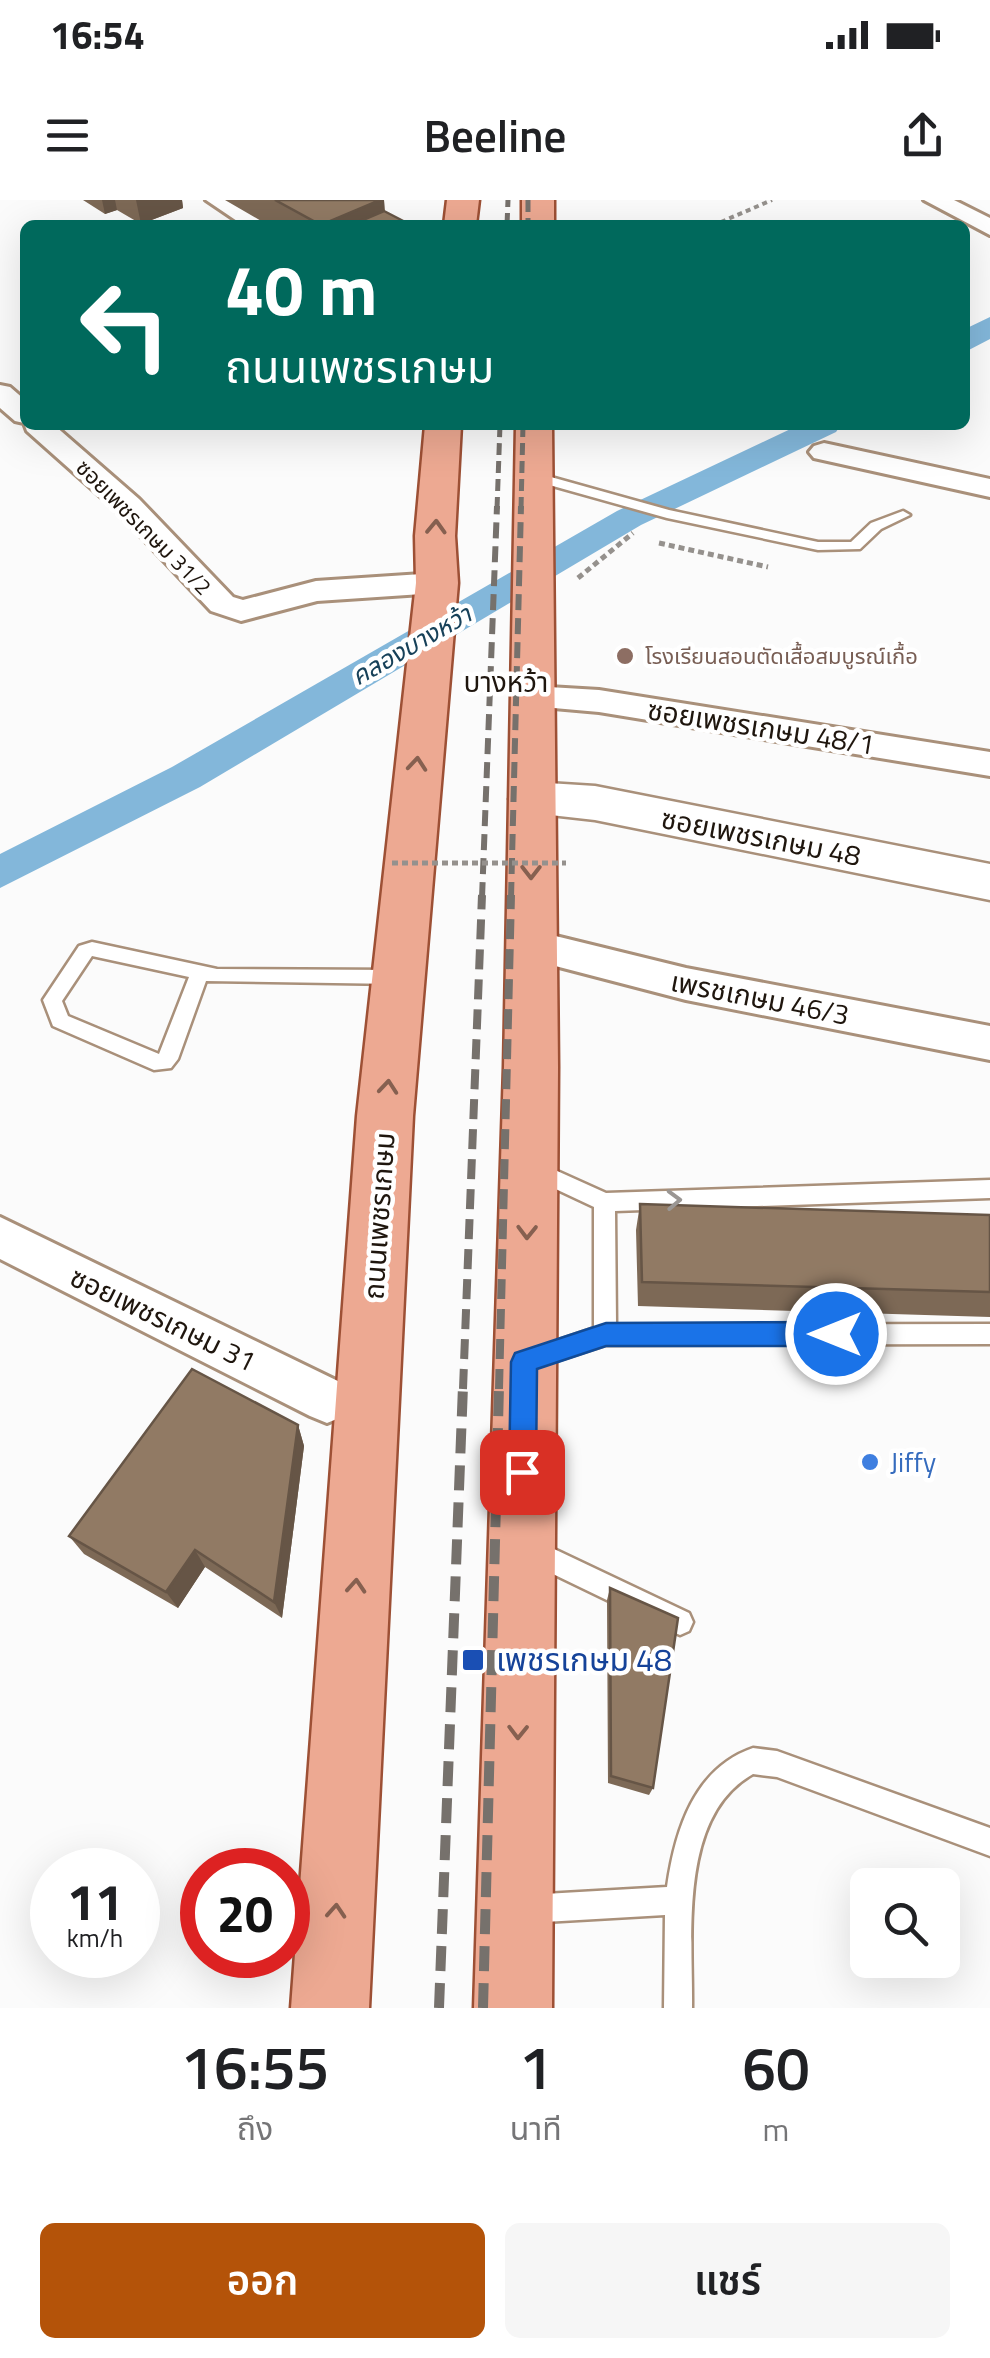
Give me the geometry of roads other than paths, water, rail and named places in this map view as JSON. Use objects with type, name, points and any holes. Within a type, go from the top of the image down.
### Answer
[{"type":"main road","name":"ถนนเพชรเกษม","points":[[330,2008],[386,1116],[437,582],[442,430]]},
{"type":"main road","points":[[513,2008],[532,697],[555,589],[530,534],[534,430]]},
{"type":"street","points":[[218,200],[252,220]]},
{"type":"street","points":[[936,200],[990,228]]},
{"type":"street","points":[[0,393],[20,411]]},
{"type":"street","name":"ซอยเพชรเกษม 31/2","points":[[43,430],[128,505],[231,609],[242,610],[316,591],[437,582]]},
{"type":"street","points":[[824,452],[990,488]]},
{"type":"street","name":"ซอยเพชรเกษม 48/1","points":[[532,697],[599,701],[990,764]]},
{"type":"street","name":"ซอยเพชรเกษม 48","points":[[532,799],[595,804],[990,882]]},
{"type":"street","name":"เพรชเกษม 46/3","points":[[531,945],[686,984],[990,1043]]},
{"type":"street","name":"ซอยเพชรเกษม 31","points":[[0,1237],[326,1400]]},
{"type":"lane","points":[[533,476],[625,504],[818,546],[855,546],[876,526],[903,515]]},
{"type":"lane","points":[[200,972],[172,1053],[164,1062],[154,1062],[60,1021],[53,1009],[52,1000],[86,951],[92,949],[200,972],[217,976],[398,977]]},
{"type":"lane","points":[[528,1168],[604,1202],[990,1188]]},
{"type":"lane","points":[[604,1202],[606,1335]]},
{"type":"lane","points":[[524,1362],[606,1335],[990,1334]]},
{"type":"lane","points":[[521,1545],[680,1622]]},
{"type":"lane","points":[[678,2008],[681,1900],[698,1813],[730,1773],[752,1761],[777,1764],[990,1842]]},
{"type":"lane","points":[[514,1909],[681,1900]]},
{"type":"waterway","name":"คลองบางหว้า","points":[[970,340],[990,326]]},
{"type":"waterway","name":"คลองบางหว้า","points":[[0,872],[186,777],[629,518],[814,430]]},
{"type":"railway","points":[[507,220],[508,200]]},
{"type":"railway","points":[[528,200],[528,220]]},
{"type":"railway","points":[[497,509],[500,430]]},
{"type":"railway","points":[[521,509],[523,430]]},
{"type":"railway","points":[[482,898],[497,506]]},
{"type":"railway","points":[[511,898],[521,506]]},
{"type":"railway","points":[[463,1389],[482,895]]},
{"type":"railway","points":[[499,1389],[511,895]]},
{"type":"railway","points":[[439,2008],[463,1386]]},
{"type":"railway","points":[[483,2008],[499,1386]]},
{"type":"place","name":"โรงเรียนสอนตัดเสื้อสมบูรณ์เกื้อ","points":[[625,656]]},
{"type":"place","name":"Jiffy","points":[[870,1462]]},
{"type":"place","name":"เพชรเกษม 48","points":[[473,1660]]},
{"type":"district","name":"บางหว้า","points":[[506,682]]}]
